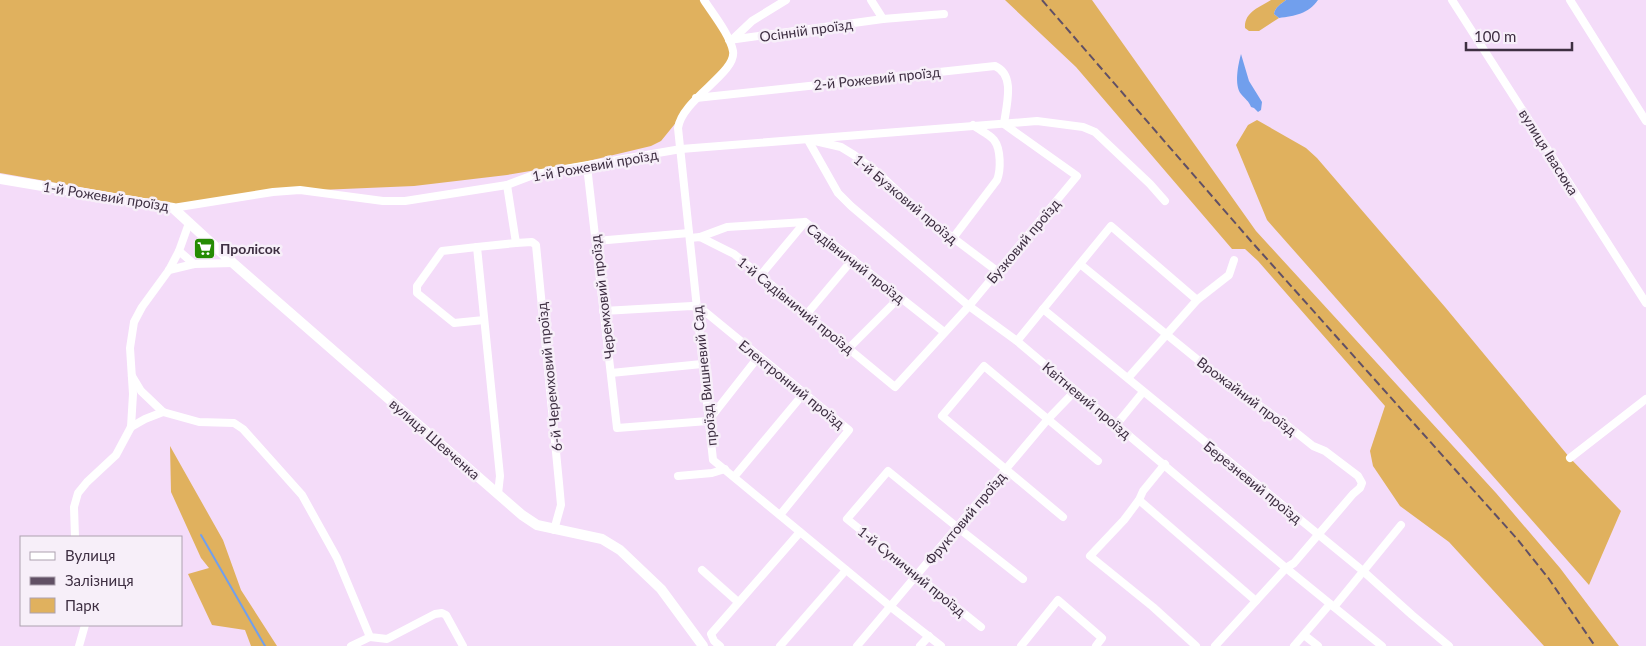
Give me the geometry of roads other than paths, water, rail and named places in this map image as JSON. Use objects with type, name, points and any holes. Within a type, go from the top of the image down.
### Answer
[{"type":"street","points":[[704,0],[731,40],[752,21],[786,0]]},
{"type":"street","points":[[871,0],[883,19]]},
{"type":"street","name":"вулиця Івасюка","points":[[1452,0],[1646,303]]},
{"type":"street","points":[[1570,0],[1646,121]]},
{"type":"street","name":"Осінній проїзд","points":[[731,40],[883,19],[944,14]]},
{"type":"street","name":"проїзд Вишневий Сад","points":[[731,40],[732,62],[696,98],[684,113],[679,122],[678,131],[682,149],[696,308],[713,460],[941,646]]},
{"type":"street","name":"2-й Рожевий проїзд","points":[[696,98],[995,66],[1003,71],[1008,84],[1004,124]]},
{"type":"street","name":"1-й Рожевий проїзд","points":[[0,179],[173,208],[272,192],[300,190],[395,201],[507,185],[536,174],[682,149],[1037,121],[1090,129],[1104,140],[1165,201]]},
{"type":"street","name":"Бузковий проїзд","points":[[895,387],[969,306],[1077,176],[1004,124]]},
{"type":"street","points":[[953,238],[997,180],[1000,173],[998,148],[994,140],[973,125]]},
{"type":"street","name":"1-й Бузковий проїзд","points":[[808,140],[841,147],[854,155],[877,172],[924,216],[998,272]]},
{"type":"street","name":"Квітневий проїзд","points":[[808,140],[838,193],[851,206],[969,306],[1017,341],[1165,464],[1378,645]]},
{"type":"street","name":"Черемховий проїзд","points":[[587,166],[617,428],[708,421]]},
{"type":"street","points":[[507,185],[516,243]]},
{"type":"street","name":"вулиця Шевченка","points":[[173,208],[233,263],[522,515],[537,525],[602,539],[620,550],[661,589],[703,646]]},
{"type":"street","points":[[760,276],[805,222]]},
{"type":"street","name":"Садівничий проїзд","points":[[700,237],[727,227],[805,222],[944,332]]},
{"type":"street","points":[[75,536],[74,508],[78,493],[116,455],[131,427],[133,416],[130,348],[134,322],[142,307],[169,270],[179,251],[189,223]]},
{"type":"street","points":[[1017,341],[1111,226],[1197,300]]},
{"type":"street","points":[[596,241],[689,235],[700,237]]},
{"type":"street","name":"1-й Садівничий проїзд","points":[[700,237],[734,254],[895,387]]},
{"type":"street","name":"6-й Черемховий проїзд","points":[[484,320],[454,323],[417,293],[417,286],[442,251],[532,242],[536,245],[559,483],[560,505],[554,530]]},
{"type":"street","points":[[477,247],[500,476],[498,494]]},
{"type":"street","points":[[179,251],[194,264]]},
{"type":"street","points":[[806,314],[853,260]]},
{"type":"street","points":[[1128,378],[1197,300],[1229,274],[1234,260]]},
{"type":"street","points":[[169,270],[194,264],[233,263]]},
{"type":"street","name":"Врожайний проїзд","points":[[1080,264],[1214,373],[1313,446],[1324,451],[1358,476],[1362,483],[1360,488],[1318,535]]},
{"type":"street","points":[[849,348],[899,298]]},
{"type":"street","points":[[604,311],[692,306],[696,308]]},
{"type":"street","name":"Електронний проїзд","points":[[696,308],[703,310],[849,430],[780,515]]},
{"type":"street","name":"Березневий проїзд","points":[[1044,309],[1363,571],[1449,646]]},
{"type":"street","points":[[708,421],[758,356]]},
{"type":"street","points":[[611,373],[702,364]]},
{"type":"street","points":[[1063,517],[942,416],[984,366],[1098,461]]},
{"type":"street","points":[[132,376],[142,391],[163,412],[199,422],[234,423],[243,429],[302,495],[337,558],[370,637]]},
{"type":"street","name":"Фруктовий проїзд","points":[[857,646],[1048,419],[1075,391]]},
{"type":"street","points":[[1116,425],[1143,392]]},
{"type":"street","points":[[734,477],[804,393]]},
{"type":"street","points":[[1570,458],[1646,399]]},
{"type":"street","points":[[131,427],[145,418],[163,412]]},
{"type":"street","points":[[1165,464],[1143,491],[1139,500],[1124,520],[1090,556],[1153,607],[1196,646]]},
{"type":"street","points":[[678,476],[712,473],[725,469]]},
{"type":"street","name":"1-й Суничний проїзд","points":[[957,528],[888,470],[847,519],[981,626]]},
{"type":"street","points":[[1139,500],[1256,601]]},
{"type":"street","points":[[1294,646],[1363,571],[1400,525]]},
{"type":"street","points":[[957,528],[1023,579]]},
{"type":"street","points":[[720,646],[714,641],[711,634],[800,532]]},
{"type":"street","points":[[1215,646],[1318,535]]},
{"type":"street","points":[[702,570],[738,602]]},
{"type":"street","points":[[780,646],[846,570]]},
{"type":"street","points":[[1021,646],[1058,600],[1102,638],[1096,646]]},
{"type":"street","points":[[351,646],[370,637],[387,638],[436,614],[442,613],[446,615],[463,646]]},
{"type":"street","points":[[79,646],[84,626]]},
{"type":"street","points":[[1304,635],[1318,646]]},
{"type":"street","points":[[920,646],[929,636]]},
{"type":"water","points":[[1286,0],[1318,0],[1305,11],[1296,15],[1279,18],[1274,14],[1278,6]]},
{"type":"water","points":[[1241,54],[1249,81],[1262,102],[1261,110],[1258,112],[1251,107],[1239,90],[1237,75]]},
{"type":"waterway","points":[[201,535],[265,646]]},
{"type":"railway","points":[[1042,0],[1250,240],[1518,540],[1549,579],[1595,646]]},
{"type":"place","name":"Пролісок","points":[[204,248]]}]
